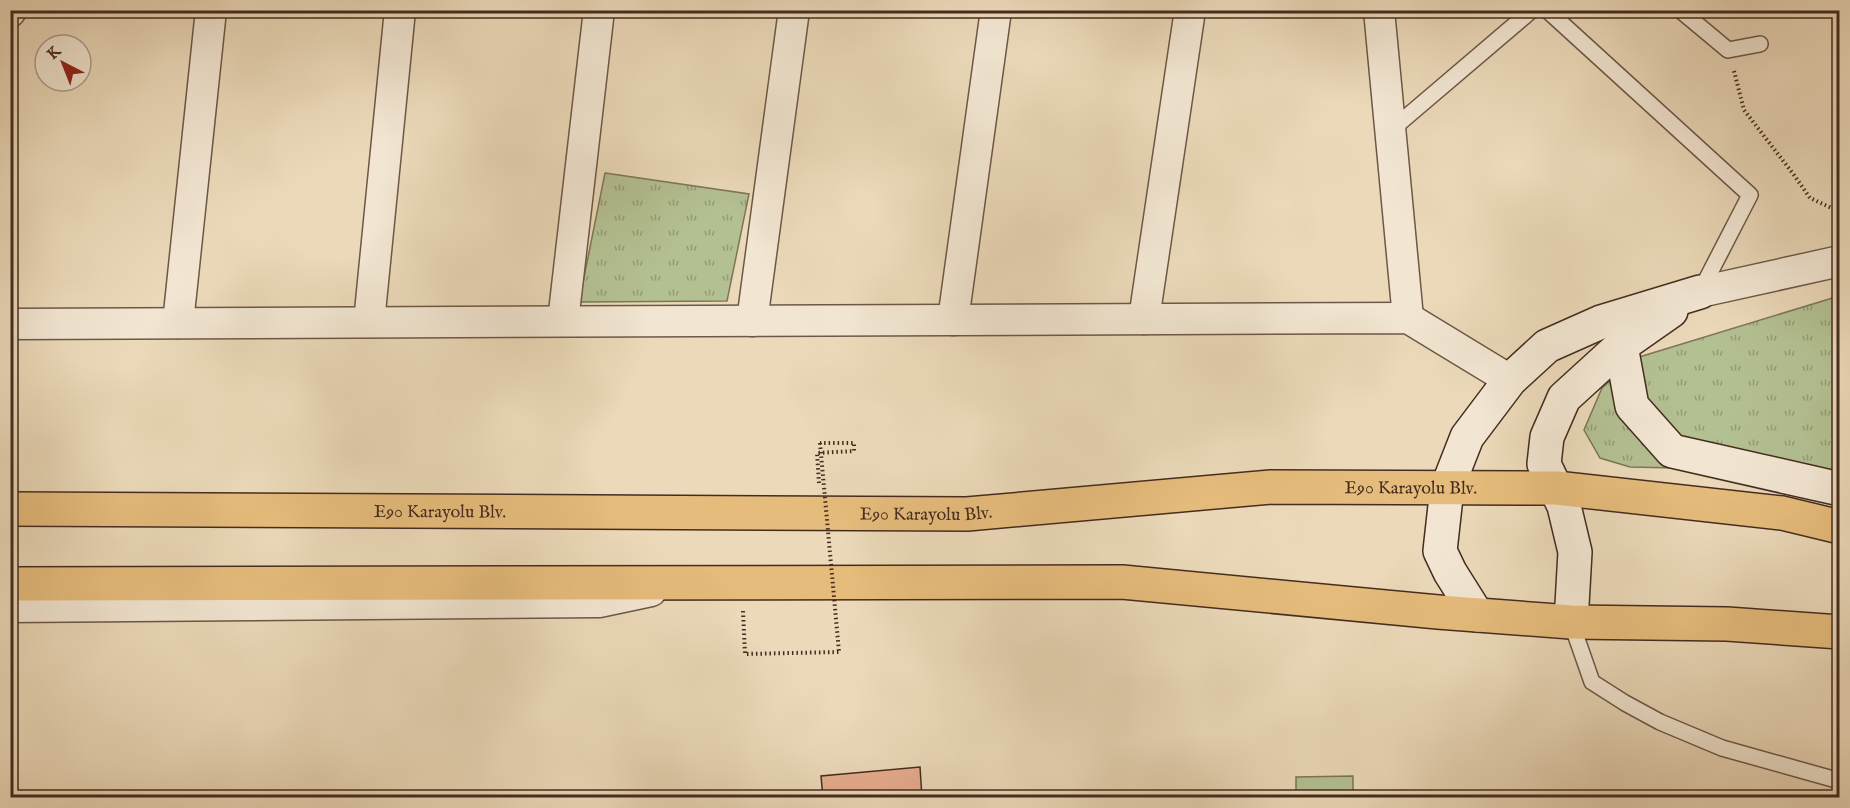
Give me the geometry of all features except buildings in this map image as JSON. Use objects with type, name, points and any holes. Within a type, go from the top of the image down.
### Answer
[{"type":"highway","name":"E90 Karayolu Blv.","points":[[10,509],[967,514],[1271,487],[1556,488],[1782,513],[1839,527]]},
{"type":"highway","points":[[10,584],[1122,582],[1571,622],[1727,624],[1839,632]]},
{"type":"street","points":[[178,323],[211,10]]},
{"type":"street","points":[[369,322],[399,10]]},
{"type":"street","points":[[563,321],[598,10]]},
{"type":"street","points":[[752,321],[794,10]]},
{"type":"street","points":[[953,320],[996,10]]},
{"type":"street","points":[[1144,319],[1190,10]]},
{"type":"street","points":[[1379,10],[1407,318]]},
{"type":"street","points":[[1477,615],[1450,572],[1440,551],[1447,488],[1467,437],[1510,380],[1547,346],[1601,322],[1700,292],[1839,257]]},
{"type":"street","points":[[1571,622],[1575,552],[1564,506],[1544,464],[1547,437],[1563,398],[1621,346],[1700,292]]},
{"type":"street","points":[[10,324],[1407,318],[1510,380]]},
{"type":"street","points":[[1621,346],[1632,406],[1672,451],[1839,489]]},
{"type":"street","points":[[10,607],[599,602],[692,583]]},
{"type":"lane","points":[[1390,131],[1532,10]]},
{"type":"lane","points":[[1547,10],[1750,195],[1700,292]]},
{"type":"lane","points":[[1680,10],[1728,50],[1760,44]]},
{"type":"lane","points":[[1571,622],[1592,682],[1625,703],[1660,722],[1722,748],[1839,781]]},
{"type":"path","points":[[1728,50],[1744,110],[1810,198],[1839,212]]},
{"type":"path","points":[[741,583],[745,654],[839,651],[820,443],[854,443],[854,451],[817,453]]},
{"type":"green space","points":[[605,173],[749,194],[727,301],[579,302]]},
{"type":"green space","points":[[1839,296],[1839,475],[1819,471],[1630,467],[1600,458],[1584,430],[1602,388],[1636,358]]},
{"type":"green space","points":[[1353,776],[1353,797],[1222,797],[1222,794],[1296,792],[1296,777]]}]
